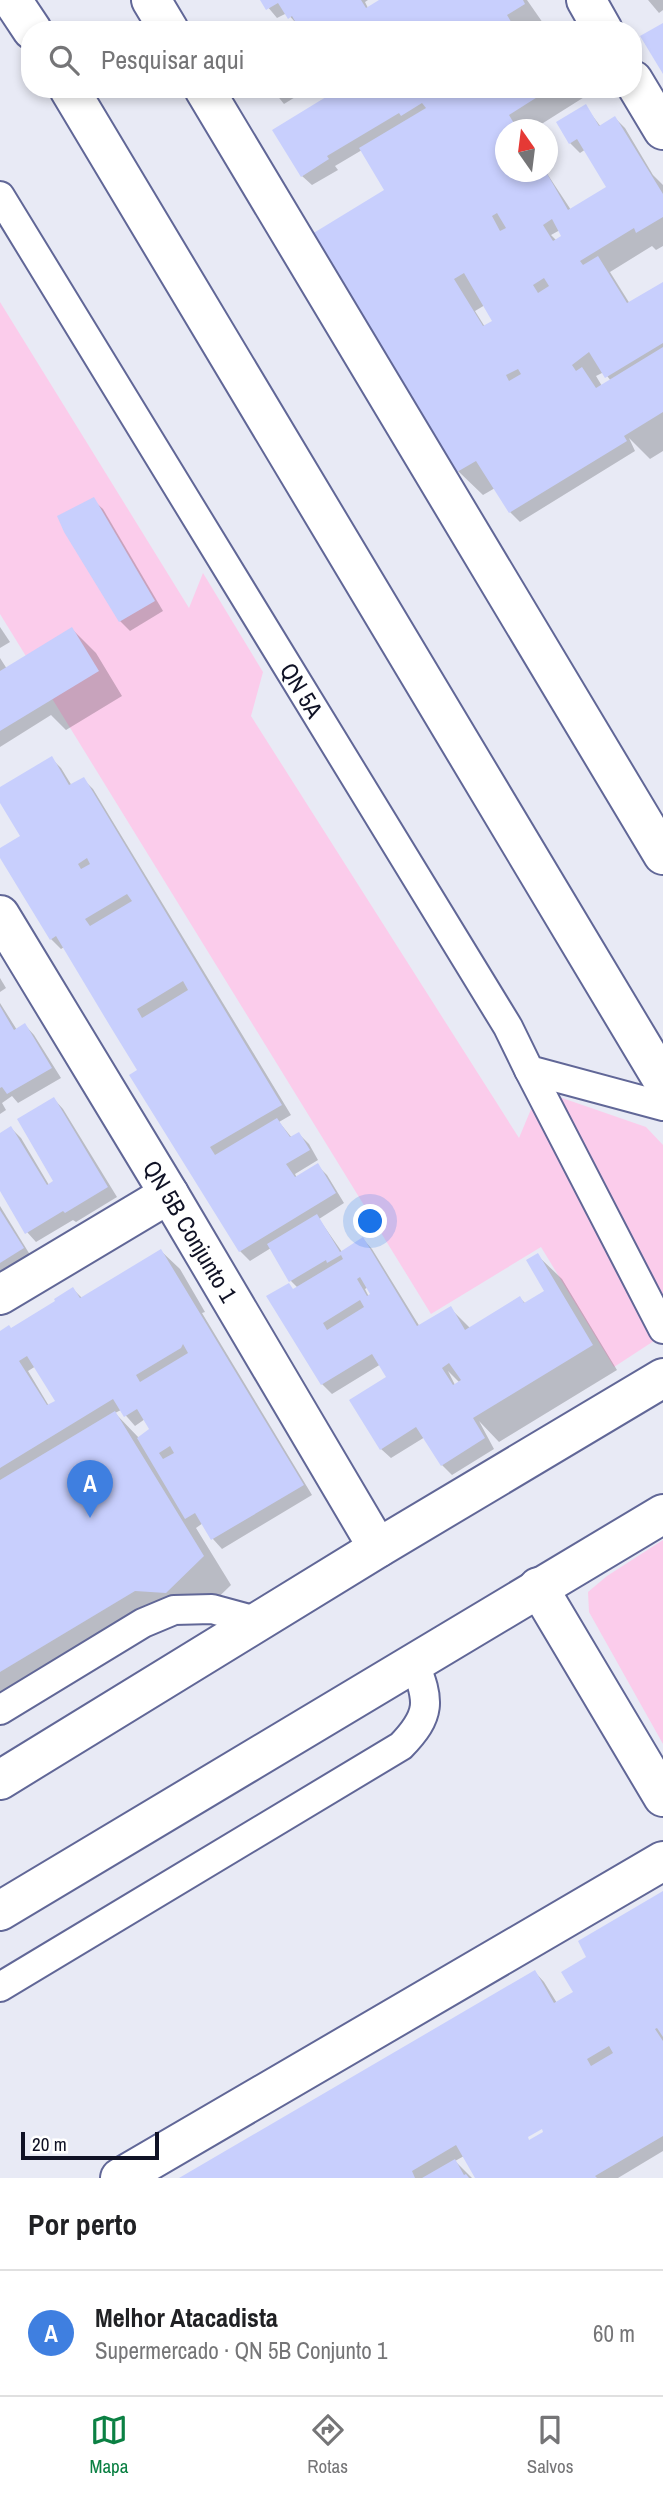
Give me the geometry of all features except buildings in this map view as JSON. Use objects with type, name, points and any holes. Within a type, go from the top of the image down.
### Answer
[{"type":"main road","points":[[12,0],[26,21]]},
{"type":"main road","points":[[147,21],[150,0]]},
{"type":"main road","points":[[150,0],[163,21]]},
{"type":"main road","points":[[586,0],[598,21]]},
{"type":"main road","points":[[642,95],[663,130]]},
{"type":"main road","points":[[74,98],[663,1081]]},
{"type":"main road","points":[[209,98],[663,855]]},
{"type":"main road","name":"QN 5B Conjunto 1","points":[[0,915],[379,1548]]},
{"type":"main road","points":[[0,1295],[169,1194]]},
{"type":"main road","points":[[0,1780],[663,1378]]},
{"type":"main road","points":[[0,1911],[663,1514]]},
{"type":"main road","points":[[538,1587],[663,1797]]},
{"type":"main road","points":[[120,2178],[663,1861]]},
{"type":"lane","name":"QN 5A","points":[[0,196],[501,1015],[663,1329]]},
{"type":"lane","points":[[530,1070],[663,1106]]},
{"type":"lane","points":[[0,1710],[143,1623],[174,1610],[212,1609],[260,1622]]},
{"type":"lane","points":[[0,1987],[401,1746],[418,1728],[426,1707],[423,1683],[414,1662]]},
{"type":"shaded area","points":[[0,302],[189,608],[203,573],[263,672],[251,716],[519,1138],[539,1090],[646,1127],[663,1145],[663,1335],[614,1367],[541,1247],[431,1314],[0,614]]},
{"type":"shaded area","points":[[663,1540],[663,1744],[589,1612],[588,1592],[607,1576]]},
{"type":"place","name":"Melhor Atacadista","points":[[90,1518]]}]
